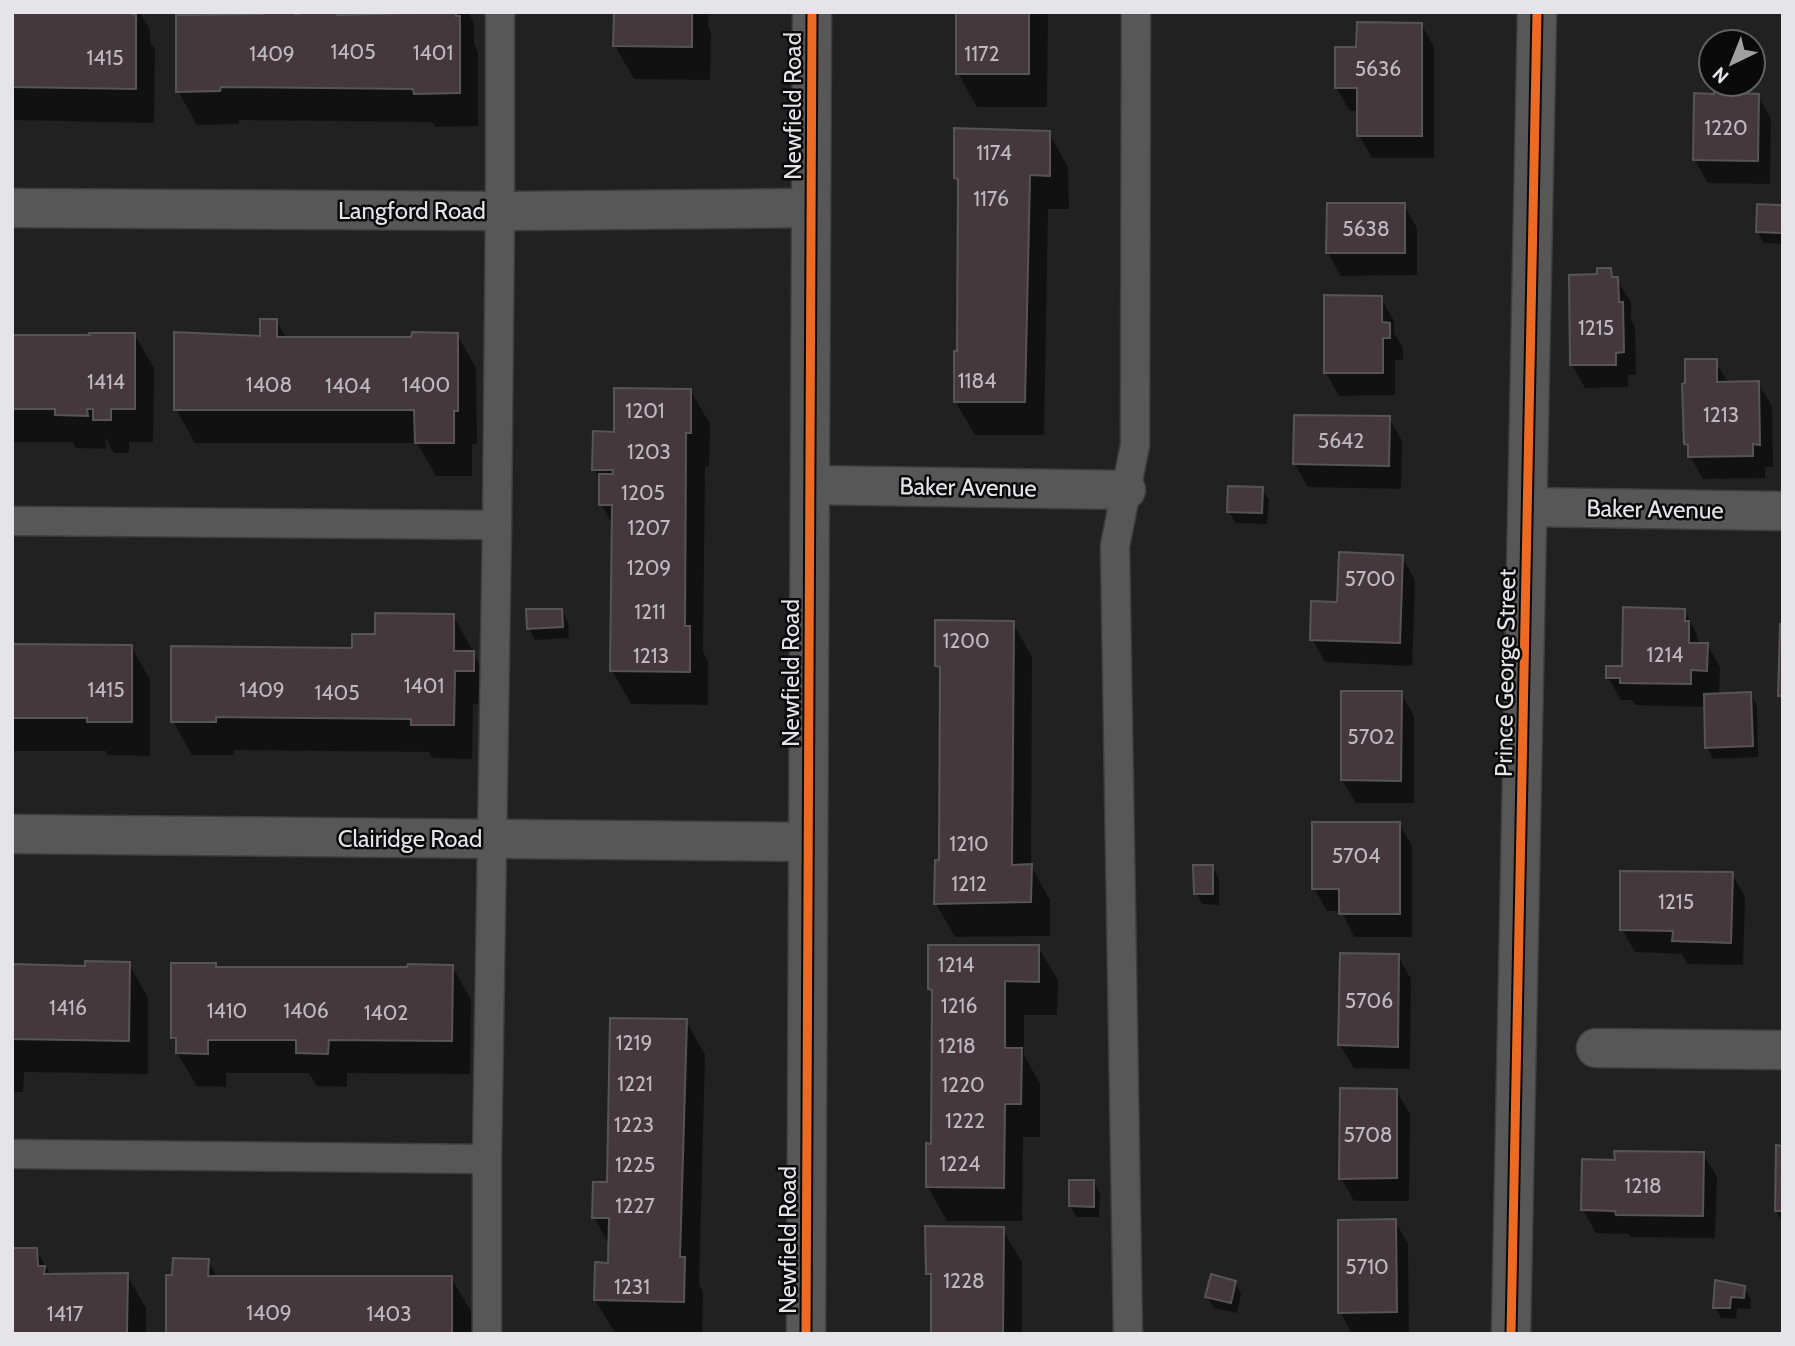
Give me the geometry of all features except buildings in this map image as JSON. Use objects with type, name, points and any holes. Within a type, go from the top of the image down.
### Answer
[{"type":"street","name":"Newfield Road","points":[[806,1334],[812,12]]},
{"type":"street","name":"Prince George Street","points":[[1511,1334],[1537,12]]},
{"type":"street","name":"Langford Road","points":[[12,208],[500,211],[811,208]]},
{"type":"street","name":"Baker Avenue","points":[[810,485],[1126,490]]},
{"type":"street","name":"Baker Avenue","points":[[1528,507],[1783,511]]},
{"type":"street","name":"Clairidge Road","points":[[12,834],[808,842]]},
{"type":"street","points":[[1597,1048],[1783,1050]]},
{"type":"lane","points":[[487,1334],[500,12]]},
{"type":"lane","points":[[1128,1334],[1115,546],[1135,445],[1136,12]]},
{"type":"lane","points":[[12,521],[497,525]]},
{"type":"lane","points":[[12,1154],[487,1159]]},
{"type":"cycle path","points":[[806,1334],[812,12]]},
{"type":"cycle path","points":[[1511,1334],[1537,12]]}]
